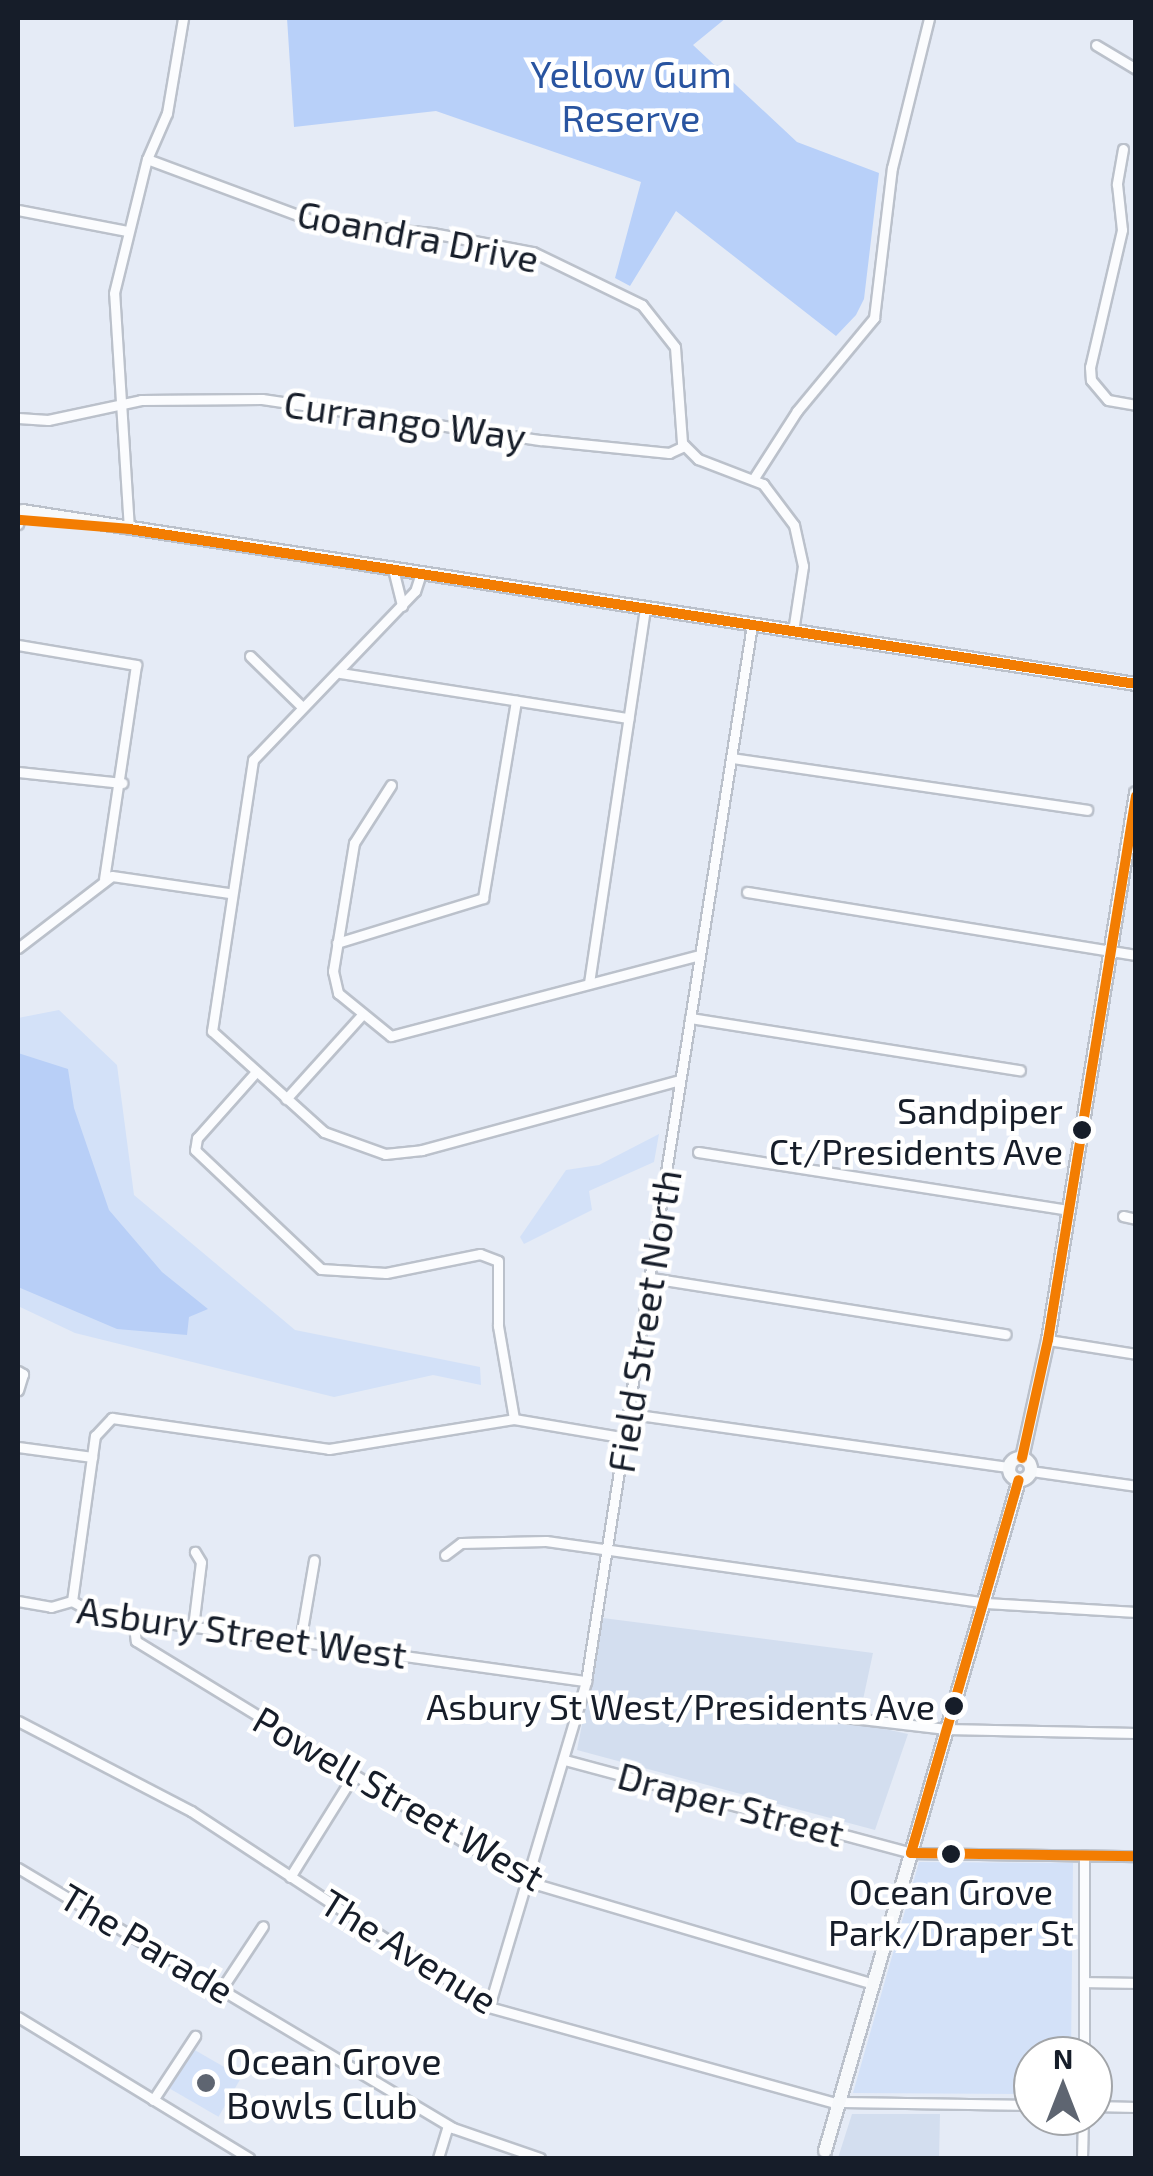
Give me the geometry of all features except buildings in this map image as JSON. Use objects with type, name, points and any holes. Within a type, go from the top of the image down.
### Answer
[{"type":"street","points":[[130,530],[125,408],[114,293],[127,230],[148,159],[167,113],[183,18]]},
{"type":"street","points":[[754,478],[798,411],[863,338],[878,309],[892,168],[929,18]]},
{"type":"street","points":[[1096,45],[1136,69]]},
{"type":"street","points":[[1123,149],[1117,184],[1122,230],[1090,367],[1091,380],[1108,400],[1136,405]]},
{"type":"street","name":"Goandra Drive","points":[[148,159],[316,222],[500,244],[598,281],[642,306],[667,330],[680,366],[676,420],[684,446]]},
{"type":"street","points":[[18,210],[127,230]]},
{"type":"street","name":"Currango Way","points":[[18,418],[125,408],[142,400],[262,399],[541,440],[669,453],[684,446]]},
{"type":"street","points":[[684,446],[698,458],[754,478],[778,498],[799,540],[802,585],[793,632]]},
{"type":"street","points":[[19,517],[393,569],[1136,684]]},
{"type":"street","points":[[393,569],[402,606]]},
{"type":"street","points":[[422,574],[402,606],[253,760],[228,893],[210,1022],[217,1038],[324,1132],[396,1155],[680,1080]]},
{"type":"street","points":[[589,982],[645,608]]},
{"type":"street","name":"Field Street North","points":[[489,2007],[586,1682],[752,625]]},
{"type":"street","points":[[18,646],[136,665],[122,783],[104,880]]},
{"type":"street","points":[[250,656],[302,707]]},
{"type":"street","points":[[340,673],[629,718]]},
{"type":"street","points":[[337,944],[483,898],[516,701]]},
{"type":"street","points":[[732,758],[1087,810]]},
{"type":"street","points":[[18,772],[122,783]]},
{"type":"street","points":[[390,785],[354,843],[337,944],[335,987],[390,1036],[403,1036],[589,982],[700,955]]},
{"type":"street","points":[[631,1414],[1010,1467],[1022,1458],[1048,1340],[1136,793]]},
{"type":"street","points":[[18,948],[51,928],[104,880],[125,876],[228,893]]},
{"type":"street","points":[[747,892],[1136,955]]},
{"type":"street","points":[[286,1099],[362,1014]]},
{"type":"street","points":[[690,1018],[1020,1070]]},
{"type":"street","points":[[255,1073],[202,1132],[195,1150],[322,1268],[386,1273],[480,1254],[498,1261],[498,1326],[514,1419]]},
{"type":"street","points":[[698,1152],[1069,1210]]},
{"type":"street","points":[[1123,1216],[1136,1219]]},
{"type":"street","points":[[651,1278],[1006,1334]]},
{"type":"street","points":[[1048,1340],[1136,1354]]},
{"type":"street","points":[[18,1371],[23,1374],[18,1390]]},
{"type":"street","points":[[72,1602],[97,1429],[106,1420],[347,1450],[514,1419],[626,1438]]},
{"type":"street","points":[[18,1447],[92,1457]]},
{"type":"street","points":[[1022,1458],[1031,1471]]},
{"type":"street","points":[[1010,1467],[1019,1480]]},
{"type":"street","points":[[824,2155],[1019,1480],[1031,1471],[1136,1486]]},
{"type":"street","points":[[445,1555],[461,1543],[546,1540],[986,1602],[1136,1612]]},
{"type":"street","points":[[192,1627],[202,1562],[196,1552]]},
{"type":"street","points":[[300,1642],[314,1560]]},
{"type":"street","name":"Asbury Street West","points":[[18,1601],[51,1607],[72,1602],[82,1610],[586,1682]]},
{"type":"street","name":"Powell Street West","points":[[134,1618],[136,1641],[529,1882],[871,1983]]},
{"type":"street","points":[[810,1714],[946,1729],[1136,1733]]},
{"type":"street","name":"The Avenue","points":[[18,1721],[191,1811],[489,2007],[838,2102],[1013,2105]]},
{"type":"street","name":"Draper Street","points":[[565,1760],[910,1853],[1136,1856]]},
{"type":"street","points":[[290,1877],[354,1774]]},
{"type":"street","points":[[1084,1855],[1084,2036]]},
{"type":"street","name":"The Parade","points":[[18,1868],[448,2125],[540,2158]]},
{"type":"street","points":[[222,1988],[263,1926]]},
{"type":"street","points":[[1084,1982],[1136,1983]]},
{"type":"street","points":[[18,2016],[249,2158]]},
{"type":"street","points":[[153,2100],[194,2036]]},
{"type":"street","points":[[438,2158],[448,2125]]},
{"type":"shaded area","points":[[59,1010],[117,1065],[134,1195],[295,1330],[480,1367],[481,1385],[433,1375],[334,1397],[75,1333],[18,1306],[18,1018]]},
{"type":"shaded area","points":[[18,1053],[68,1069],[74,1108],[109,1210],[162,1272],[208,1309],[189,1317],[187,1335],[117,1329],[18,1287]]},
{"type":"shaded area","points":[[659,1134],[654,1162],[589,1191],[592,1210],[524,1244],[520,1237],[566,1170],[599,1165]]},
{"type":"shaded area","points":[[603,1618],[873,1653],[858,1723],[908,1734],[875,1830],[577,1750]]},
{"type":"shaded area","points":[[919,1862],[1073,1863],[1071,2036],[1013,2036],[1013,2094],[853,2093]]},
{"type":"shaded area","name":"Ocean Grove Bowls Club","points":[[193,2049],[241,2077],[218,2117],[170,2089]]},
{"type":"shaded area","points":[[852,2114],[940,2114],[939,2158],[838,2158]]},
{"type":"green space","name":"Yellow Gum Reserve","points":[[287,18],[726,18],[693,45],[797,142],[879,173],[864,299],[856,315],[836,336],[676,211],[630,286],[615,278],[641,182],[436,111],[294,127]]},
{"type":"transit line","points":[[20,520],[129,529],[1136,684]]},
{"type":"transit line","points":[[1022,1458],[1048,1340],[1136,796]]},
{"type":"transit line","points":[[911,1853],[1019,1480]]},
{"type":"transit line","points":[[911,1853],[1136,1856]]},
{"type":"place","name":"Sandpiper Ct/Presidents Ave","points":[[1082,1130]]},
{"type":"place","name":"Asbury St West/Presidents Ave","points":[[954,1706]]},
{"type":"place","name":"Ocean Grove Park/Draper St","points":[[951,1854]]},
{"type":"place","name":"Ocean Grove Bowls Club","points":[[206,2083]]}]
